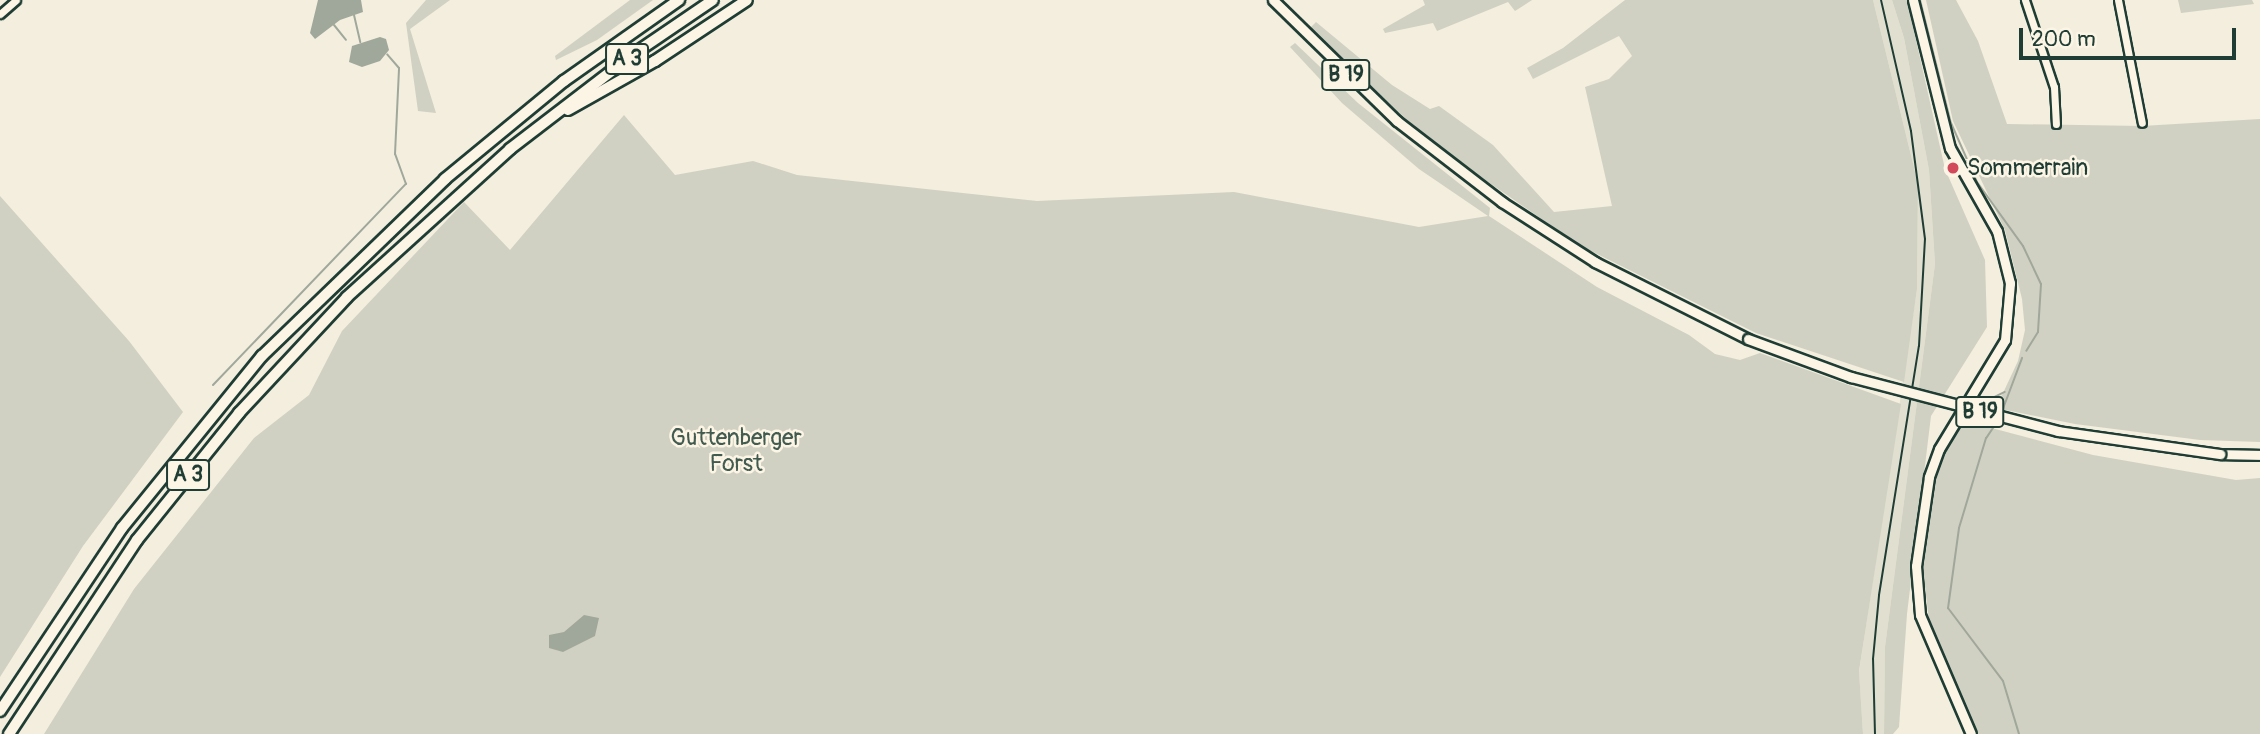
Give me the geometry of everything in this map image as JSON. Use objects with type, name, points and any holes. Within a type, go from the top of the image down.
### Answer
[{"type":"highway","name":"A 3","points":[[0,711],[122,528],[262,356],[445,179],[565,81],[679,0]]},
{"type":"highway","name":"A 3","points":[[9,734],[103,586],[239,413],[402,244],[544,123],[713,0]]},
{"type":"highway","points":[[544,123],[655,61],[747,0]]},
{"type":"main road","name":"B 19","points":[[1273,0],[1369,97],[1493,196],[1595,262],[1748,339],[1851,377],[2044,428],[2220,454],[2260,455]]},
{"type":"main road","points":[[1913,0],[1950,148],[1997,231],[2010,283],[2005,340],[1939,449],[1929,477],[1916,566],[1920,615],[1971,734]]},
{"type":"street","points":[[0,14],[16,0]]},
{"type":"street","points":[[2025,0],[2054,87],[2056,124]]},
{"type":"street","points":[[2118,0],[2142,123]]},
{"type":"shaded area","points":[[318,0],[361,0],[363,12],[340,20],[315,39],[310,33]]},
{"type":"shaded area","points":[[1873,0],[1892,0],[1904,38],[1929,170],[1935,264],[1885,647],[1884,734],[1863,734],[1859,672],[1917,289],[1918,184]]},
{"type":"shaded area","points":[[380,37],[386,39],[389,50],[380,61],[362,67],[349,62],[352,46]]},
{"type":"shaded area","points":[[584,615],[599,618],[595,636],[563,652],[549,648],[549,635],[564,632]]},
{"type":"green space","points":[[426,0],[450,0],[410,29],[436,113],[418,111],[406,23]]},
{"type":"green space","points":[[630,0],[653,0],[597,40],[556,60],[555,56]]},
{"type":"green space","points":[[1423,0],[1532,0],[1515,11],[1508,2],[1437,31],[1433,23],[1385,33],[1383,29],[1425,5]]},
{"type":"green space","points":[[1625,0],[1873,0],[1918,184],[1917,289],[1904,382],[1756,333],[1579,245],[1432,143],[1309,29],[1316,22],[1392,85],[1430,109],[1439,106],[1493,145],[1554,212],[1612,206],[1585,87],[1609,79],[1632,56],[1619,36],[1533,79],[1527,68],[1563,48]]},
{"type":"green space","points":[[1892,0],[1907,0],[1945,169],[1985,260],[1987,327],[1931,416],[1907,614],[1899,727],[1893,734],[1884,734],[1885,647],[1935,264],[1929,170],[1904,38]]},
{"type":"green space","points":[[1926,0],[1956,0],[1978,41],[2007,124],[2142,126],[2260,119],[2260,442],[2200,440],[2075,424],[1996,408],[2018,361],[2025,330],[2022,299],[2005,230],[1953,121]]},
{"type":"green space","points":[[2178,0],[2252,0],[2254,4],[2181,13]]},
{"type":"green space","name":"Guttenberger Forst","points":[[1295,43],[1358,103],[1490,208],[1489,216],[1597,287],[1689,335],[1715,354],[1740,360],[1760,353],[1901,404],[1859,671],[1863,734],[44,734],[134,589],[254,438],[309,395],[342,331],[464,202],[510,250],[624,115],[675,175],[753,161],[797,175],[1037,201],[1234,192],[1419,227],[1488,216],[1419,169],[1342,103],[1290,47]]},
{"type":"green space","points":[[0,196],[129,341],[183,412],[83,546],[0,677]]},
{"type":"green space","points":[[1964,417],[1984,426],[2093,455],[2236,480],[2260,478],[2260,734],[1977,734],[1930,628],[1922,562],[1937,466]]},
{"type":"waterway","points":[[1920,0],[1951,123],[1977,182],[2023,246],[2041,284],[2038,332],[2026,351]]},
{"type":"waterway","points":[[354,15],[360,42]]},
{"type":"waterway","points":[[334,25],[346,40]]},
{"type":"waterway","points":[[213,385],[406,184],[395,154],[399,68],[387,54]]},
{"type":"waterway","points":[[2001,414],[2022,358]]},
{"type":"waterway","points":[[1976,406],[2005,392]]},
{"type":"waterway","points":[[1999,419],[1986,438],[1959,528],[1948,608],[2003,681],[2019,734]]},
{"type":"railway","points":[[1875,734],[1873,659],[1879,595],[1919,346],[1925,239],[1911,131],[1881,0]]},
{"type":"place","name":"Sommerrain","points":[[1953,168]]}]
